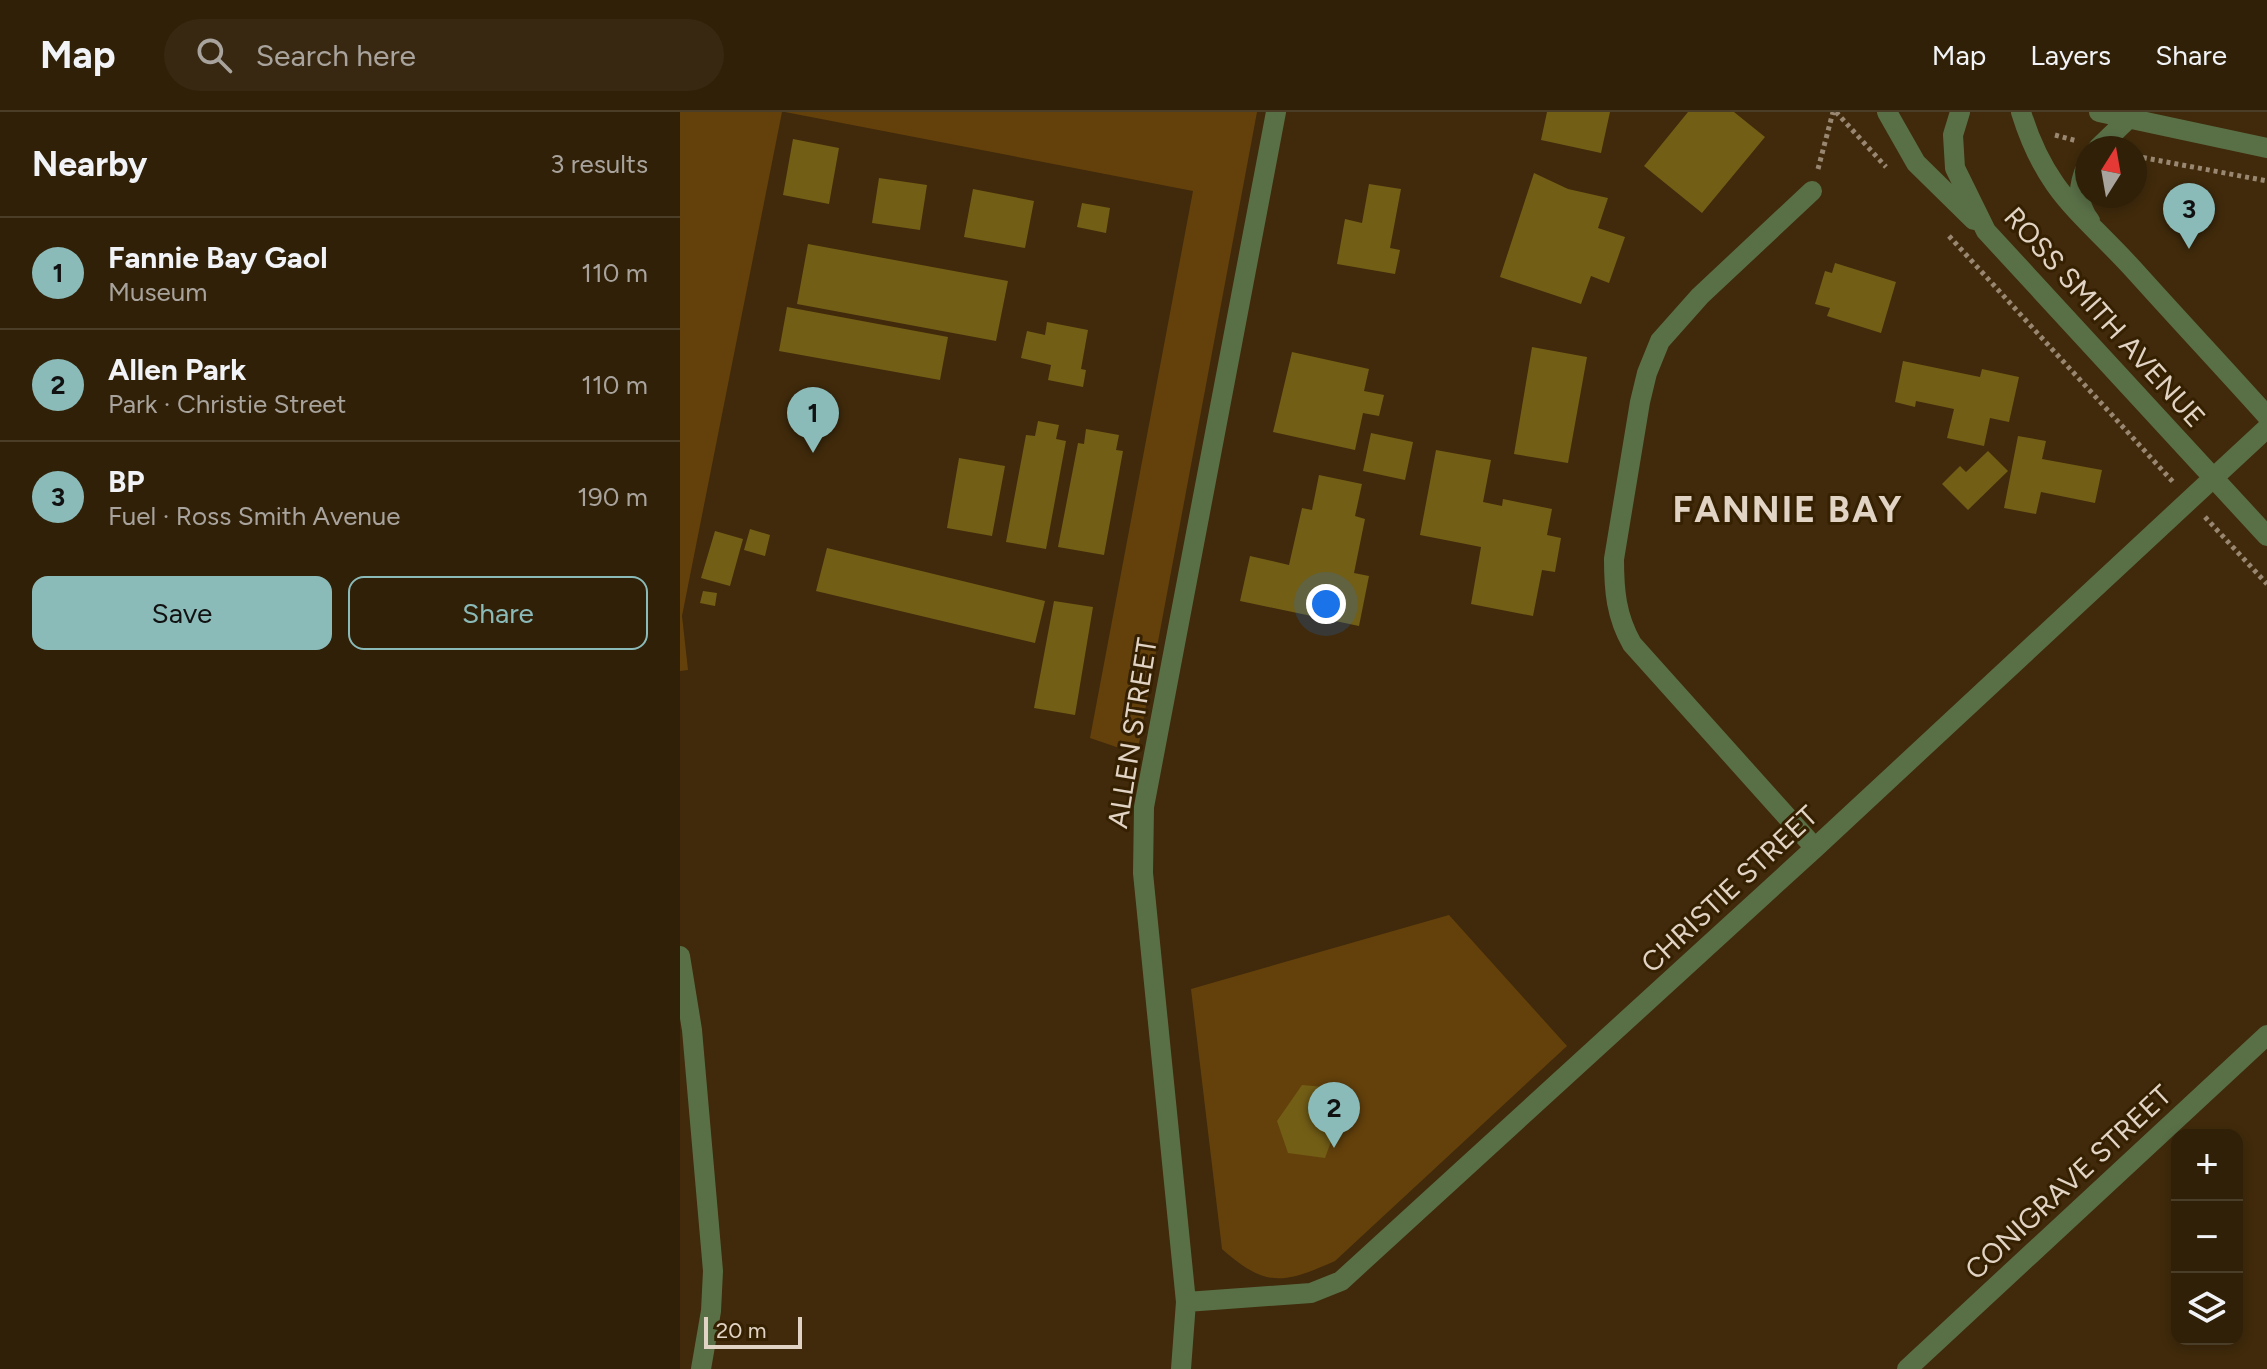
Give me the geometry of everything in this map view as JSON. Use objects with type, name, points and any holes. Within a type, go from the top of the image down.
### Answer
[{"type":"street","name":"ALLEN STREET","points":[[1181,1369],[1186,1302],[1143,873],[1143,821],[1276,112]]},
{"type":"street","points":[[1887,112],[1916,163],[1986,231]]},
{"type":"street","name":"ROSS SMITH AVENUE","points":[[1960,112],[1953,135],[1955,168],[1986,231],[2267,536]]},
{"type":"street","name":"ROSS SMITH AVENUE","points":[[2021,112],[2031,144],[2055,187],[2084,222],[2101,234],[2267,416]]},
{"type":"street","points":[[2099,112],[2267,148]]},
{"type":"street","points":[[2110,136],[2127,120]]},
{"type":"street","points":[[1812,191],[1700,296],[1660,341],[1640,402],[1614,570],[1620,623],[1632,644],[1815,848]]},
{"type":"street","points":[[2082,208],[2101,234]]},
{"type":"street","name":"CHRISTIE STREET","points":[[1186,1302],[1311,1293],[1341,1281],[1815,848],[2267,428]]},
{"type":"street","points":[[680,956],[692,1030],[713,1271],[701,1369]]},
{"type":"street","name":"CONIGRAVE STREET","points":[[1907,1369],[2267,1035]]},
{"type":"path","points":[[1834,112],[1889,171]]},
{"type":"path","points":[[1812,191],[1834,112]]},
{"type":"path","points":[[2147,158],[2267,181]]},
{"type":"path","points":[[1943,230],[2267,584]]},
{"type":"shaded area","points":[[680,112],[782,112],[682,616],[688,670],[680,671]]},
{"type":"shaded area","points":[[785,112],[1257,112],[1137,754],[1090,738],[1193,191]]},
{"type":"shaded area","points":[[1449,915],[1567,1046],[1335,1261],[1288,1278],[1263,1276],[1251,1271],[1222,1249],[1191,989]]},
{"type":"building","points":[[1547,112],[1610,112],[1601,153],[1541,140]]},
{"type":"building","points":[[1688,112],[1734,112],[1765,137],[1702,213],[1644,166]]},
{"type":"building","points":[[793,139],[839,148],[829,204],[783,195]]},
{"type":"building","points":[[1534,173],[1568,189],[1608,198],[1598,228],[1625,237],[1609,283],[1591,276],[1581,304],[1500,277]]},
{"type":"building","points":[[879,178],[927,185],[920,230],[872,223]]},
{"type":"building","points":[[1369,184],[1401,189],[1390,248],[1400,250],[1395,274],[1337,264],[1345,219],[1362,223]]},
{"type":"building","points":[[973,189],[1034,201],[1025,248],[964,237]]},
{"type":"building","points":[[1082,203],[1110,208],[1106,233],[1077,227]]},
{"type":"building","points":[[808,244],[1008,281],[996,341],[797,304]]},
{"type":"building","points":[[1835,263],[1896,282],[1881,333],[1827,316],[1830,308],[1815,304],[1825,271],[1832,273]]},
{"type":"building","points":[[787,307],[948,337],[940,380],[779,351]]},
{"type":"building","points":[[1047,322],[1088,330],[1081,369],[1086,370],[1083,387],[1048,380],[1051,365],[1021,358],[1027,331],[1045,335]]},
{"type":"building","points":[[1532,347],[1587,357],[1568,463],[1514,454]]},
{"type":"building","points":[[1292,352],[1369,369],[1364,391],[1384,395],[1379,416],[1363,413],[1355,450],[1273,432]]},
{"type":"building","points":[[1903,361],[1980,377],[1982,369],[2019,377],[2009,422],[1990,418],[1984,446],[1947,438],[1954,409],[1916,401],[1915,407],[1895,402]]},
{"type":"building","points":[[1038,421],[1059,425],[1056,439],[1066,441],[1046,549],[1006,542],[1026,435],[1035,436]]},
{"type":"building","points":[[1086,429],[1119,435],[1116,450],[1123,451],[1104,555],[1058,547],[1078,443],[1084,444]]},
{"type":"building","points":[[1371,433],[1413,442],[1405,480],[1363,471]]},
{"type":"building","points":[[2018,436],[2046,441],[2042,459],[2102,470],[2095,503],[2041,492],[2036,514],[2004,508]]},
{"type":"building","points":[[1436,450],[1491,460],[1483,502],[1502,506],[1503,499],[1552,509],[1547,535],[1561,538],[1555,572],[1542,570],[1533,616],[1471,604],[1481,547],[1420,535]]},
{"type":"building","points":[[1988,451],[2008,471],[1968,510],[1942,484],[1960,466],[1966,472]]},
{"type":"building","points":[[959,458],[1005,466],[992,536],[947,528]]},
{"type":"building","points":[[1319,475],[1362,484],[1355,516],[1365,519],[1354,573],[1369,576],[1359,626],[1240,601],[1250,556],[1289,565],[1302,508],[1312,510]]},
{"type":"building","points":[[750,529],[770,535],[765,556],[744,550]]},
{"type":"building","points":[[715,531],[743,539],[730,586],[701,578]]},
{"type":"building","points":[[827,548],[1045,601],[1035,643],[816,591]]},
{"type":"building","points":[[703,591],[717,593],[715,606],[700,603]]},
{"type":"building","points":[[1054,601],[1093,607],[1075,715],[1034,708]]},
{"type":"building","points":[[1302,1085],[1335,1088],[1336,1128],[1325,1158],[1288,1153],[1277,1121]]},
{"type":"place","name":"BP","points":[[2189,249]]},
{"type":"place","name":"Fannie Bay Gaol","points":[[813,453]]},
{"type":"place","name":"Allen Park","points":[[1334,1148]]},
{"type":"district","name":"FANNIE BAY","points":[[1788,509]]}]
